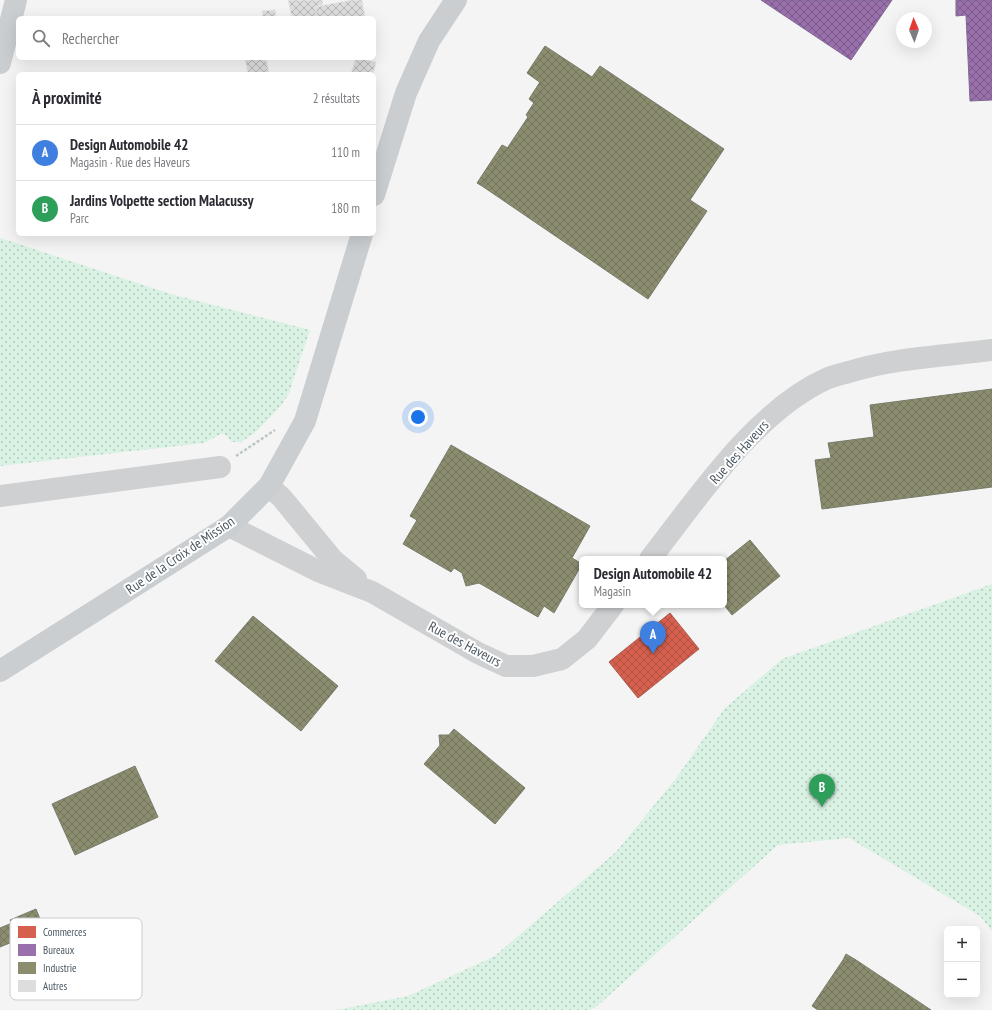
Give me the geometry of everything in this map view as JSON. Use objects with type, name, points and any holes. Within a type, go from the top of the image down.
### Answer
[{"type":"main road","points":[[0,63],[16,0]]},
{"type":"main road","points":[[376,189],[406,93],[429,41],[456,0]]},
{"type":"main road","name":"Rue de la Croix de Mission","points":[[0,671],[228,526],[269,486],[305,421],[361,236]]},
{"type":"street","name":"Rue des Haveurs","points":[[652,556],[730,457],[758,428],[790,401],[826,379],[872,365],[992,350]]},
{"type":"street","points":[[0,496],[220,466]]},
{"type":"street","name":"Rue des Haveurs","points":[[269,486],[282,498],[333,560],[372,592]]},
{"type":"street","name":"Rue des Haveurs","points":[[228,526],[318,571],[372,592],[478,653],[506,666],[533,666],[562,659],[587,639],[611,608]]},
{"type":"path","points":[[220,466],[276,429]]},
{"type":"green space","points":[[0,238],[171,294],[310,330],[289,393],[281,406],[256,432],[241,442],[232,442],[223,433],[204,443],[0,466]]},
{"type":"green space","points":[[992,584],[992,931],[980,916],[849,838],[778,845],[596,1007],[590,1010],[336,1010],[408,996],[495,956],[616,852],[677,777],[724,709],[782,659]]},
{"type":"building: Commerces","points":[[670,613],[699,649],[638,698],[609,662]]},
{"type":"building: Bureaux","points":[[761,0],[892,0],[851,60]]},
{"type":"building: Bureaux","points":[[956,0],[992,0],[992,100],[970,101],[966,15],[956,16]]},
{"type":"building: Industrie","points":[[545,46],[592,77],[600,66],[724,149],[690,200],[707,211],[648,299],[482,186],[528,117],[526,115],[545,86],[527,73]]},
{"type":"building: Industrie","points":[[540,82],[545,86],[534,103],[529,99]]},
{"type":"building: Industrie","points":[[502,145],[508,148],[482,186],[477,183]]},
{"type":"building: Industrie","points":[[992,389],[992,487],[822,509],[815,460],[831,458],[828,443],[874,437],[870,405]]},
{"type":"building: Industrie","points":[[451,445],[590,526],[572,558],[579,562],[579,569],[554,613],[544,606],[538,617],[479,583],[466,586],[462,573],[454,568],[451,572],[403,544],[417,520],[410,516]]},
{"type":"building: Industrie","points":[[750,540],[780,576],[732,615],[726,608],[727,559]]},
{"type":"building: Industrie","points":[[253,616],[338,686],[301,731],[215,661]]},
{"type":"building: Industrie","points":[[454,729],[525,788],[495,824],[424,764]]},
{"type":"building: Industrie","points":[[439,735],[449,735],[440,746]]},
{"type":"building: Industrie","points":[[135,766],[158,817],[75,855],[52,804]]},
{"type":"building: Industrie","points":[[36,909],[40,918],[15,918]]},
{"type":"building: Industrie","points":[[10,924],[10,943],[0,947],[0,928]]},
{"type":"building: Industrie","points":[[846,954],[856,960],[846,963],[843,960]]},
{"type":"building: Industrie","points":[[843,960],[846,963],[856,960],[931,1010],[818,1010],[812,1006]]},
{"type":"building: Autres","points":[[288,0],[322,0],[323,5],[315,7],[317,16],[292,16]]},
{"type":"building: Autres","points":[[351,0],[362,0],[365,16],[317,16],[315,7]]},
{"type":"building: Autres","points":[[275,10],[276,16],[263,16],[262,11]]},
{"type":"building: Autres","points":[[245,60],[266,60],[269,72],[248,72]]},
{"type":"building: Autres","points":[[355,60],[376,62],[374,72],[352,72]]},
{"type":"place","name":"Design Automobile 42","points":[[653,654]]},
{"type":"place","name":"Jardins Volpette section Malacussy","points":[[822,807]]}]
